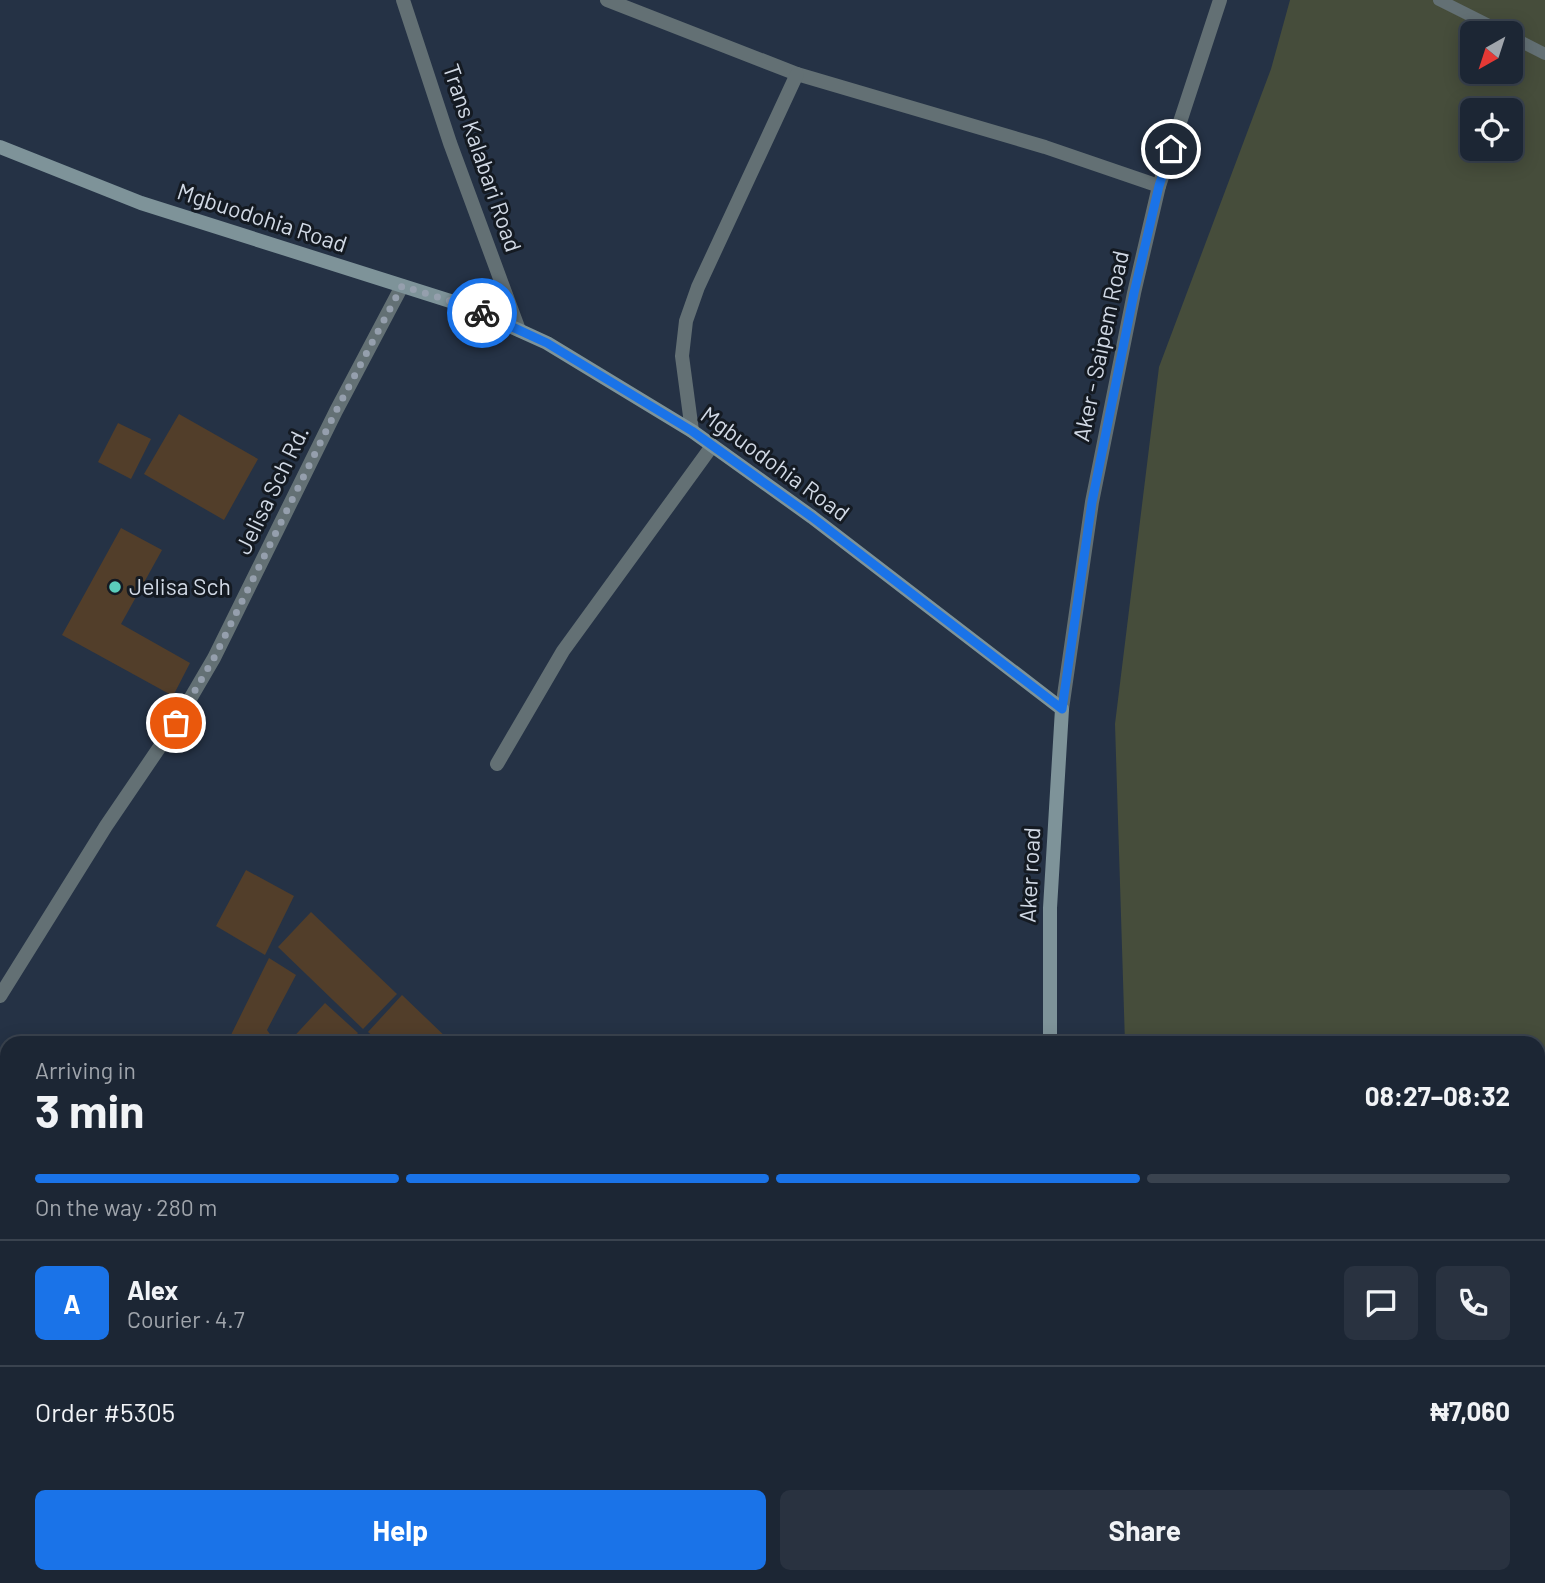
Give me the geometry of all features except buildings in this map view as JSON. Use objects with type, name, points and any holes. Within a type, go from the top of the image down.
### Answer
[{"type":"street","name":"Trans Kalabari Road","points":[[403,0],[450,144],[519,330]]},
{"type":"street","points":[[607,0],[797,74],[1045,147],[1159,186]]},
{"type":"street","name":"Aker - Saipem Road","points":[[1062,709],[1092,502],[1134,293],[1159,186],[1220,0]]},
{"type":"street","points":[[692,431],[682,356],[685,321],[698,287],[797,74]]},
{"type":"street","name":"Mgbuodohia Road","points":[[0,147],[141,203],[466,306],[547,343],[692,431],[812,517],[1062,709]]},
{"type":"street","name":"Jelisa Sch Rd.","points":[[0,996],[106,826],[176,723],[214,658],[336,411],[402,286]]},
{"type":"street","points":[[498,764],[563,651],[712,446]]},
{"type":"street","name":"Aker road","points":[[1050,1036],[1050,908],[1062,709]]},
{"type":"lane","points":[[1438,0],[1481,21]]},
{"type":"lane","points":[[1523,43],[1545,54]]},
{"type":"green space","points":[[1290,0],[1545,0],[1545,1036],[1125,1036],[1115,724],[1159,367],[1271,69]]},
{"type":"way so far","points":[[176,723],[214,658],[336,411],[402,286],[482,313]]},
{"type":"place","name":"Jelisa Sch","points":[[115,587]]},
{"type":"route","points":[[482,313],[547,343],[692,431],[812,517],[1062,709],[1092,502],[1134,293],[1159,186],[1171,149]]}]
